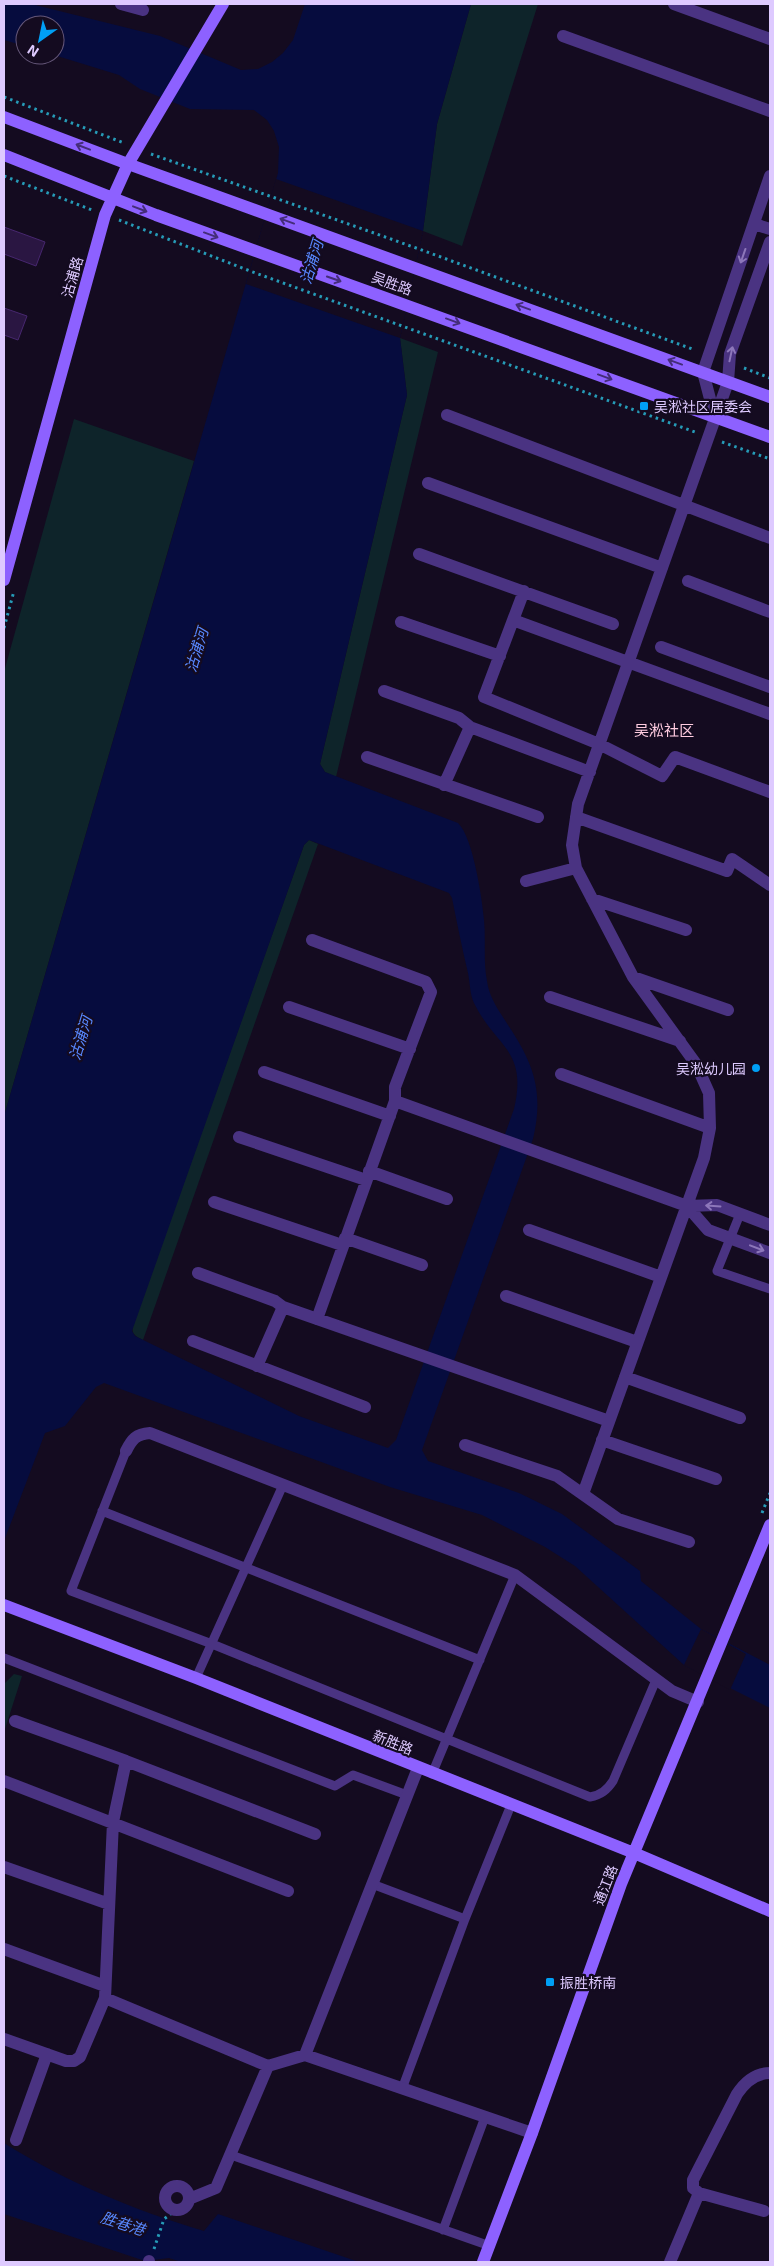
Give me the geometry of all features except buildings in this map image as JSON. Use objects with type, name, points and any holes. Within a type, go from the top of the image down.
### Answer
[{"type":"street","points":[[121,4],[143,10]]},
{"type":"street","name":"沽浦路","points":[[4,580],[8,547],[105,215],[128,164],[223,4]]},
{"type":"street","points":[[674,4],[770,39]]},
{"type":"street","points":[[563,36],[770,111]]},
{"type":"street","name":"吴胜路","points":[[4,117],[128,164],[770,397]]},
{"type":"street","name":"吴胜路","points":[[4,156],[255,251],[407,304],[770,437]]},
{"type":"street","points":[[715,418],[703,372],[770,176]]},
{"type":"street","points":[[754,224],[770,229]]},
{"type":"street","points":[[583,1494],[704,1158],[710,1128],[709,1093],[696,1064],[633,976],[576,868],[572,845],[576,817],[599,744],[728,382],[730,354],[770,242]]},
{"type":"street","points":[[448,416],[770,538]]},
{"type":"street","points":[[428,484],[662,568]]},
{"type":"street","points":[[419,554],[613,624]]},
{"type":"street","points":[[688,581],[770,612]]},
{"type":"street","points":[[524,592],[484,697],[599,744],[662,776],[675,757],[770,792]]},
{"type":"street","points":[[513,620],[770,714]]},
{"type":"street","points":[[401,622],[500,656]]},
{"type":"street","points":[[661,647],[770,687]]},
{"type":"street","points":[[384,691],[459,718],[470,727],[590,772]]},
{"type":"street","points":[[444,785],[470,727]]},
{"type":"street","points":[[367,757],[538,817]]},
{"type":"street","points":[[576,817],[727,871],[732,859],[770,885]]},
{"type":"street","points":[[526,881],[576,868]]},
{"type":"street","points":[[592,899],[686,930]]},
{"type":"street","points":[[312,940],[426,982],[431,992],[395,1087],[395,1101],[390,1116],[343,1242],[317,1319]]},
{"type":"street","points":[[633,976],[728,1010]]},
{"type":"street","points":[[550,997],[680,1041]]},
{"type":"street","points":[[289,1007],[410,1049]]},
{"type":"street","points":[[264,1072],[390,1116]]},
{"type":"street","points":[[561,1074],[710,1128]]},
{"type":"street","points":[[395,1101],[687,1206],[717,1205],[770,1225]]},
{"type":"street","points":[[239,1137],[447,1199]]},
{"type":"street","points":[[214,1202],[422,1265]]},
{"type":"street","points":[[687,1206],[708,1230],[770,1254]]},
{"type":"street","points":[[530,1230],[661,1278]]},
{"type":"street","points":[[198,1273],[275,1301],[283,1307],[609,1422]]},
{"type":"street","points":[[506,1296],[638,1342]]},
{"type":"street","points":[[257,1366],[283,1307]]},
{"type":"street","points":[[193,1342],[364,1407]]},
{"type":"street","points":[[625,1377],[740,1418]]},
{"type":"street","points":[[126,1451],[133,1439],[141,1434],[150,1433],[515,1575],[672,1692],[698,1702]]},
{"type":"street","points":[[602,1440],[716,1479]]},
{"type":"street","points":[[465,1445],[557,1476],[618,1519],[689,1542]]},
{"type":"street","name":"通江路","points":[[483,2262],[634,1853],[770,1525]]},
{"type":"street","name":"新胜路","points":[[4,1605],[196,1678],[511,1806],[634,1853],[770,1911]]},
{"type":"street","points":[[15,1721],[126,1761],[315,1834]]},
{"type":"street","points":[[4,2039],[66,2061],[74,2061],[80,2057],[105,1992],[113,1822],[126,1761]]},
{"type":"street","points":[[306,2055],[418,1768]]},
{"type":"street","points":[[4,1781],[288,1891]]},
{"type":"street","points":[[4,1867],[109,1904]]},
{"type":"street","points":[[4,1949],[105,1992],[268,2066],[306,2055],[532,2133]]},
{"type":"street","points":[[16,2140],[47,2054]]},
{"type":"street","points":[[189,2199],[216,2188],[268,2066]]},
{"type":"street","points":[[764,2211],[699,2193],[693,2188],[693,2180],[744,2084],[752,2078],[770,2073]]},
{"type":"street","points":[[176,2186],[187,2190],[189,2199],[186,2206],[176,2210],[168,2206],[166,2200],[167,2192],[170,2188],[176,2186]]},
{"type":"street","points":[[670,2262],[699,2193]]},
{"type":"lane","points":[[740,1214],[717,1271],[770,1290]]},
{"type":"lane","points":[[126,1451],[71,1591],[212,1644],[590,1797],[598,1796],[613,1781],[656,1680]]},
{"type":"lane","points":[[196,1678],[283,1485]]},
{"type":"lane","points":[[102,1510],[480,1660]]},
{"type":"lane","points":[[432,1774],[515,1575]]},
{"type":"lane","points":[[4,1658],[335,1786],[353,1775],[407,1795]]},
{"type":"lane","points":[[402,2088],[465,1919],[511,1806]]},
{"type":"lane","points":[[372,1884],[465,1919]]},
{"type":"lane","points":[[443,2230],[485,2117]]},
{"type":"lane","points":[[231,2155],[490,2246]]},
{"type":"path","points":[[4,176],[250,271],[770,459]]},
{"type":"path","points":[[271,196],[708,355]]},
{"type":"path","points":[[729,363],[770,378]]},
{"type":"path","points":[[149,2262],[164,2219],[176,2210]]},
{"type":"shaded area","points":[[471,4],[538,4],[462,246],[423,231],[437,124]]},
{"type":"shaded area","points":[[400,338],[438,352],[336,777],[325,772],[320,764],[407,395]]},
{"type":"shaded area","points":[[74,419],[194,461],[4,1116],[4,672]]},
{"type":"shaded area","points":[[309,840],[318,844],[143,1340],[134,1334],[133,1325],[304,845]]},
{"type":"shaded area","points":[[14,1674],[22,1676],[4,1732],[4,1684]]},
{"type":"water","name":"沽浦河","points":[[4,4],[31,4],[160,36],[241,70],[258,69],[272,62],[283,53],[293,40],[305,4],[471,4],[437,124],[423,231],[400,338],[407,395],[320,764],[325,772],[458,823],[463,830],[476,868],[481,898],[485,928],[485,966],[488,987],[495,1004],[524,1053],[530,1066],[537,1093],[536,1122],[533,1139],[422,1450],[428,1461],[519,1493],[562,1514],[640,1571],[641,1581],[701,1629],[770,1665],[770,1708],[684,1665],[575,1566],[545,1547],[482,1515],[390,1487],[104,1383],[96,1387],[65,1426],[45,1433],[4,1541],[4,1116],[278,173],[279,147],[274,131],[267,120],[254,110],[190,109],[140,89],[119,75],[65,58],[65,15],[15,15],[15,43],[4,40]],"holes":[[[309,840],[449,893],[452,898],[473,1000],[483,1018],[508,1050],[517,1073],[517,1089],[514,1109],[396,1440],[388,1448],[299,1416],[135,1336],[132,1331],[304,845]]]},
{"type":"water","name":"胜巷港","points":[[4,2143],[52,2170],[101,2194],[178,2223],[204,2231],[218,2214],[359,2262],[181,2262],[169,2258],[145,2261],[4,2214]]},
{"type":"pier","points":[[276,179],[423,231],[400,338],[246,284]]},
{"type":"pier","points":[[701,1629],[746,1654],[730,1690],[684,1665]]},
{"type":"place","name":"吴淞社区居委会","points":[[644,406]]},
{"type":"place","name":"吴淞幼儿园","points":[[756,1068]]},
{"type":"place","name":"振胜桥南","points":[[550,1982]]},
{"type":"district","name":"吴淞社区","points":[[664,730]]}]
